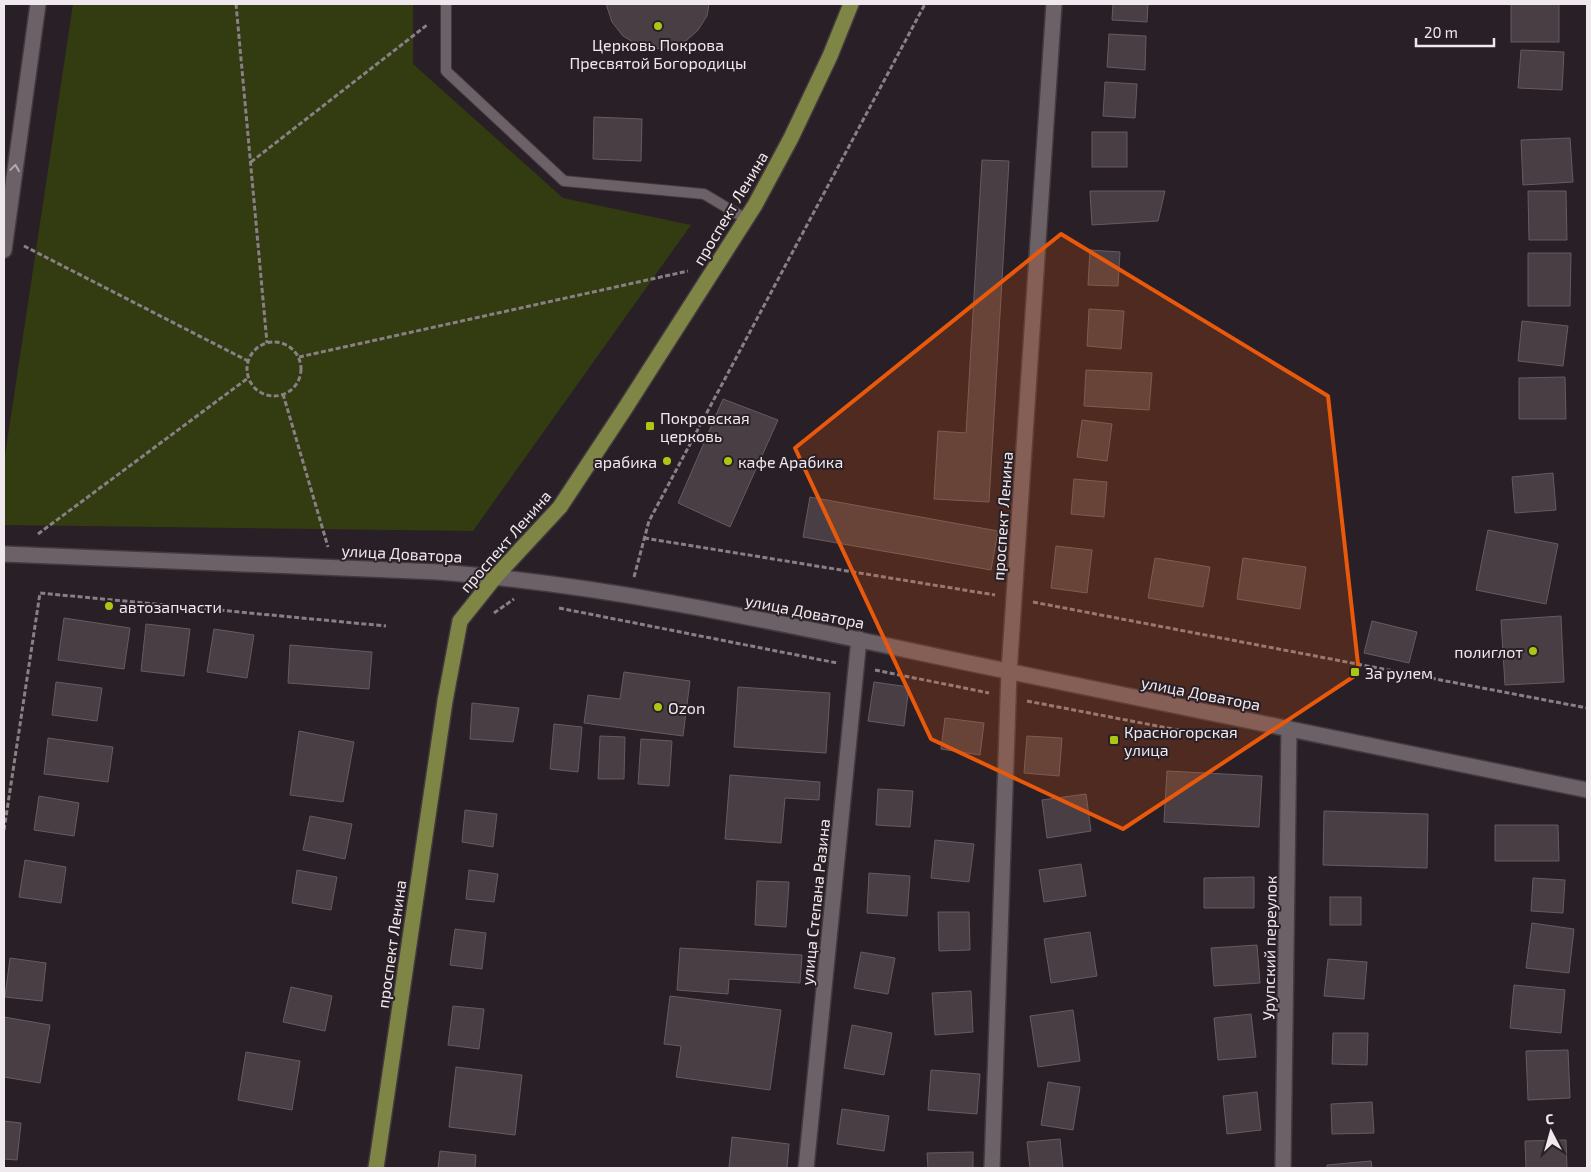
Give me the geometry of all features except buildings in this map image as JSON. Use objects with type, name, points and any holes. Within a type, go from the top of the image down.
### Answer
[{"type":"main road","name":"проспект Ленина","points":[[376,1168],[445,701],[460,621],[496,576],[560,507],[746,219],[791,138],[830,56],[851,4]]},
{"type":"street","points":[[5,244],[38,4]]},
{"type":"street","name":"проспект Ленина","points":[[1009,672],[1054,4]]},
{"type":"street","name":"улица Доватора","points":[[7,554],[333,567],[496,576],[628,596],[859,638],[1009,672],[1587,790]]},
{"type":"street","name":"улица Степана Разина","points":[[806,1168],[859,638]]},
{"type":"street","points":[[992,1168],[1009,672]]},
{"type":"street","name":"Урупский переулок","points":[[1283,1168],[1289,729]]},
{"type":"lane","points":[[446,7],[446,71],[564,181],[704,194],[746,219]]},
{"type":"path","points":[[236,4],[267,343]]},
{"type":"path","points":[[624,621],[628,596],[649,521],[925,4]]},
{"type":"path","points":[[250,162],[446,7]]},
{"type":"path","points":[[5,244],[248,361]]},
{"type":"path","points":[[298,357],[717,264]]},
{"type":"path","points":[[267,343],[285,344],[293,350],[301,366],[297,384],[291,390],[275,396],[258,392],[252,386],[246,370],[251,353],[258,346],[267,343]]},
{"type":"path","points":[[7,554],[248,378]]},
{"type":"path","points":[[283,394],[333,567]]},
{"type":"path","points":[[644,538],[1014,598],[1587,708]]},
{"type":"path","points":[[4,830],[40,593],[386,626]]},
{"type":"highlighted area","points":[[1061,234],[1328,396],[1359,673],[1123,829],[931,739],[795,448]]},
{"type":"green space","points":[[73,4],[413,4],[413,64],[563,198],[691,225],[473,531],[4,525],[4,462]]},
{"type":"place","name":"Церковь Покрова Пресвятой Богородицы","points":[[658,26]]},
{"type":"place","name":"Покровская церковь","points":[[650,426]]},
{"type":"place","name":"арабика","points":[[667,461]]},
{"type":"place","name":"кафе Арабика","points":[[728,461]]},
{"type":"place","name":"автозапчасти","points":[[109,606]]},
{"type":"place","name":"полиглот","points":[[1533,651]]},
{"type":"place","name":"За рулем","points":[[1355,672]]},
{"type":"place","name":"Ozon","points":[[658,707]]},
{"type":"place","name":"Красногорская улица","points":[[1114,740]]}]
